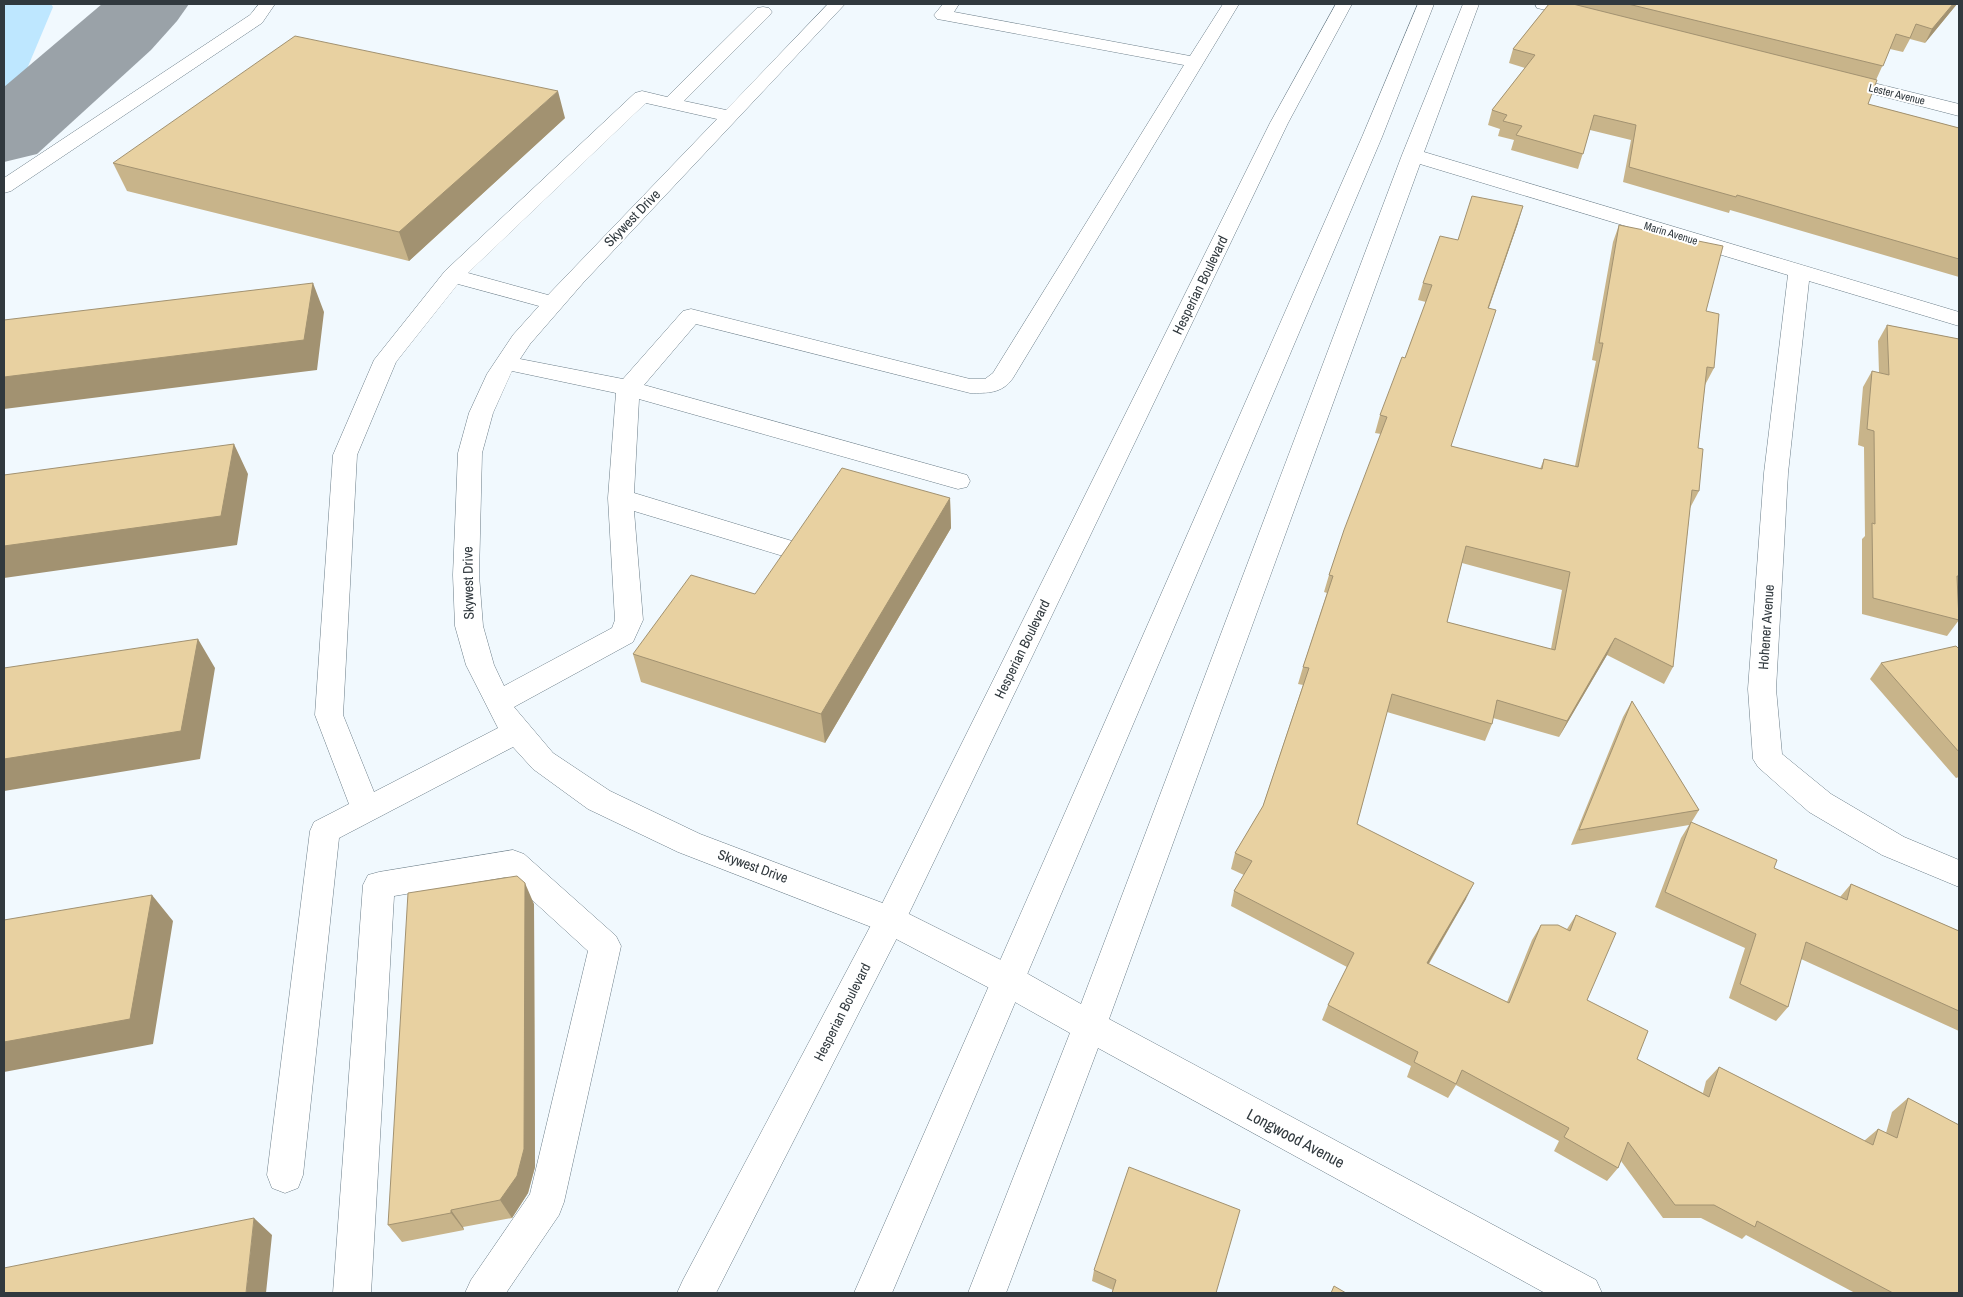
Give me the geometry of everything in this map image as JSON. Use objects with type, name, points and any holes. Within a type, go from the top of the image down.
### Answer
[{"type":"street","points":[[4,187],[256,19],[267,4]]},
{"type":"street","name":"Skywest Drive","points":[[837,4],[553,303],[521,340],[506,363],[481,413],[470,453],[466,575],[469,626],[480,665],[505,717],[543,761],[598,800],[689,843],[890,920],[1009,981]]},
{"type":"street","points":[[952,4],[942,15],[1195,62]]},
{"type":"street","points":[[498,702],[623,635],[629,620],[621,498],[628,388],[692,316],[970,386],[990,386],[1001,378],[1231,4]]},
{"type":"street","name":"Hesperian Boulevard","points":[[696,1293],[890,920],[1279,123],[1344,4]]},
{"type":"street","points":[[873,1293],[1368,146],[1426,4]]},
{"type":"street","points":[[987,1293],[1090,1027],[1412,156],[1471,4]]},
{"type":"street","points":[[1543,4],[1601,18]]},
{"type":"street","points":[[672,103],[764,12]]},
{"type":"street","name":"Lester Avenue","points":[[1823,75],[1954,109]]},
{"type":"street","points":[[1954,109],[1959,91]]},
{"type":"street","points":[[366,810],[329,715],[345,455],[385,360],[453,276],[642,97],[729,116]]},
{"type":"street","name":"Marin Avenue","points":[[1412,156],[1959,319]]},
{"type":"street","name":"Hohener Avenue","points":[[1799,271],[1774,503],[1762,689],[1768,758],[1820,803],[1893,846],[1959,874]]},
{"type":"street","points":[[453,276],[553,303]]},
{"type":"street","points":[[506,363],[628,388],[958,481]]},
{"type":"street","points":[[621,498],[783,547]]},
{"type":"street","points":[[285,1175],[325,831],[518,731]]},
{"type":"street","points":[[352,1293],[379,885],[514,863],[605,946],[546,1202],[484,1293]]},
{"type":"street","name":"Longwood Avenue","points":[[1009,981],[1090,1027],[1584,1293]]},
{"type":"shaded area","points":[[4,4],[51,4],[53,7],[24,76],[13,89],[4,87]]},
{"type":"building","points":[[1549,4],[1573,4],[1877,80],[1868,104],[1959,128],[1959,259],[1737,195],[1736,197],[1629,167],[1636,125],[1594,115],[1583,154],[1516,135],[1522,126],[1503,121],[1507,115],[1492,110],[1535,55],[1513,49]]},
{"type":"building","points":[[1628,4],[1953,4],[1932,29],[1916,24],[1910,38],[1896,34],[1883,66]]},
{"type":"building","points":[[295,36],[558,91],[399,232],[113,163]]},
{"type":"building","points":[[1472,196],[1523,206],[1488,308],[1496,310],[1451,446],[1542,469],[1544,459],[1578,467],[1603,343],[1599,343],[1619,225],[1723,246],[1706,311],[1719,314],[1714,368],[1707,367],[1698,448],[1703,449],[1699,491],[1692,490],[1673,667],[1615,638],[1567,721],[1497,700],[1492,724],[1392,694],[1357,824],[1474,883],[1427,963],[1509,1003],[1541,925],[1558,925],[1570,931],[1576,915],[1616,933],[1587,1000],[1648,1031],[1637,1059],[1709,1097],[1719,1067],[1873,1145],[1878,1129],[1897,1138],[1908,1098],[1959,1125],[1959,1293],[1893,1293],[1757,1221],[1755,1227],[1714,1205],[1675,1205],[1628,1142],[1618,1168],[1564,1137],[1569,1128],[1462,1070],[1456,1084],[1414,1062],[1418,1052],[1328,1005],[1354,953],[1234,891],[1252,861],[1235,853],[1263,806],[1309,668],[1303,667],[1333,576],[1329,575],[1387,417],[1380,415],[1402,357],[1405,358],[1432,285],[1423,283],[1440,236],[1458,240]],"holes":[[[1466,546],[1570,572],[1555,650],[1447,622]]]},
{"type":"building","points":[[313,283],[304,340],[4,377],[4,320]]},
{"type":"building","points":[[1887,325],[1959,339],[1959,576],[1957,576],[1959,620],[1873,598],[1872,523],[1875,524],[1874,431],[1867,429],[1872,371],[1889,375]]},
{"type":"building","points":[[234,444],[221,516],[4,546],[4,475]]},
{"type":"building","points":[[842,468],[950,498],[821,714],[633,654],[691,575],[755,594]]},
{"type":"building","points":[[198,639],[181,731],[4,759],[4,668]]},
{"type":"building","points":[[1956,646],[1959,649],[1959,752],[1881,663]]},
{"type":"building","points":[[1632,701],[1699,810],[1579,830]]},
{"type":"building","points":[[1691,822],[1777,860],[1774,868],[1847,900],[1851,884],[1959,931],[1959,1011],[1806,942],[1788,1007],[1740,984],[1756,934],[1665,892]]},
{"type":"building","points":[[517,876],[525,883],[524,1149],[517,1176],[500,1200],[451,1210],[451,1213],[388,1225],[408,893]]},
{"type":"building","points":[[152,895],[130,1019],[4,1042],[4,920]]},
{"type":"building","points":[[1129,1167],[1240,1210],[1216,1293],[1112,1293],[1116,1280],[1094,1270]]},
{"type":"building","points":[[254,1218],[246,1293],[4,1293],[4,1268]]},
{"type":"building","points":[[1334,1286],[1346,1293],[1331,1293]]},
{"type":"taxiway","points":[[4,134],[121,32],[148,4]]}]
